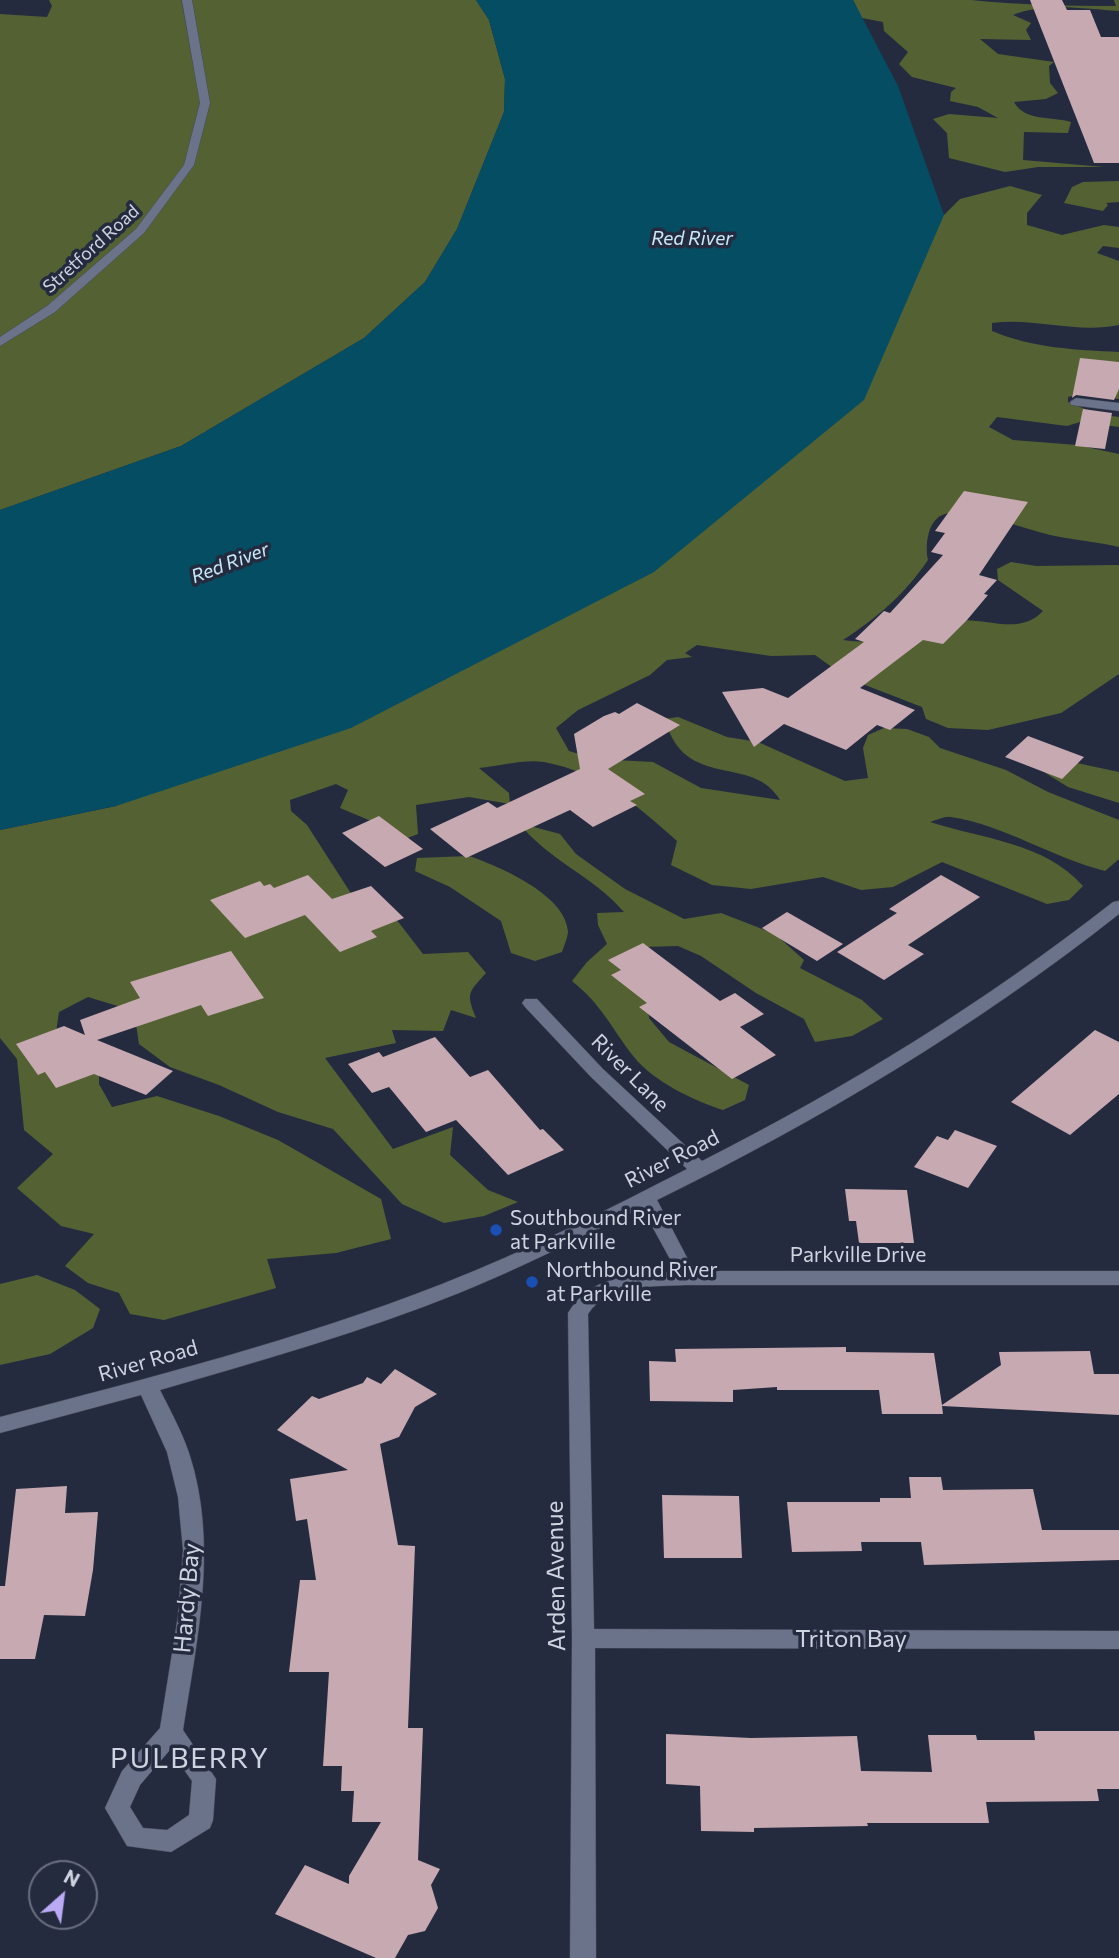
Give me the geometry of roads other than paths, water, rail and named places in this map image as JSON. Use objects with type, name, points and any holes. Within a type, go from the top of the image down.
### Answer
[{"type":"street","name":"Stretford Road","points":[[0,342],[51,309],[141,231],[189,165],[205,103],[187,0]]},
{"type":"street","points":[[1076,402],[1119,407]]},
{"type":"street","name":"River Road","points":[[0,1425],[148,1386],[338,1329],[429,1296],[532,1252],[701,1171],[960,1025],[1071,946],[1119,906]]},
{"type":"street","name":"River Lane","points":[[531,1003],[597,1073],[701,1171]]},
{"type":"street","points":[[646,1198],[680,1259],[686,1278]]},
{"type":"street","name":"Parkville Drive","points":[[686,1278],[1119,1278]]},
{"type":"street","name":"Arden Avenue","points":[[583,1958],[583,1638],[578,1313],[583,1302],[597,1293],[625,1284],[686,1278]]},
{"type":"street","name":"Hardy Bay","points":[[148,1386],[178,1452],[189,1497],[194,1549],[188,1616],[171,1732]]},
{"type":"street","name":"Triton Bay","points":[[583,1638],[1119,1640]]},
{"type":"street","points":[[171,1732],[204,1779],[201,1819],[171,1841],[135,1838],[117,1808],[131,1778],[171,1732]]},
{"type":"water","name":"Red River","points":[[476,0],[853,0],[898,86],[944,215],[864,400],[654,572],[351,728],[116,806],[0,830],[0,510],[181,446],[364,338],[425,282],[457,229],[504,112],[505,79],[489,20]]},
{"type":"place","name":"Southbound River at Parkville","points":[[496,1230]]},
{"type":"place","name":"Northbound River at Parkville","points":[[532,1282]]},
{"type":"district","name":"PULBERRY","points":[[190,1759]]}]
